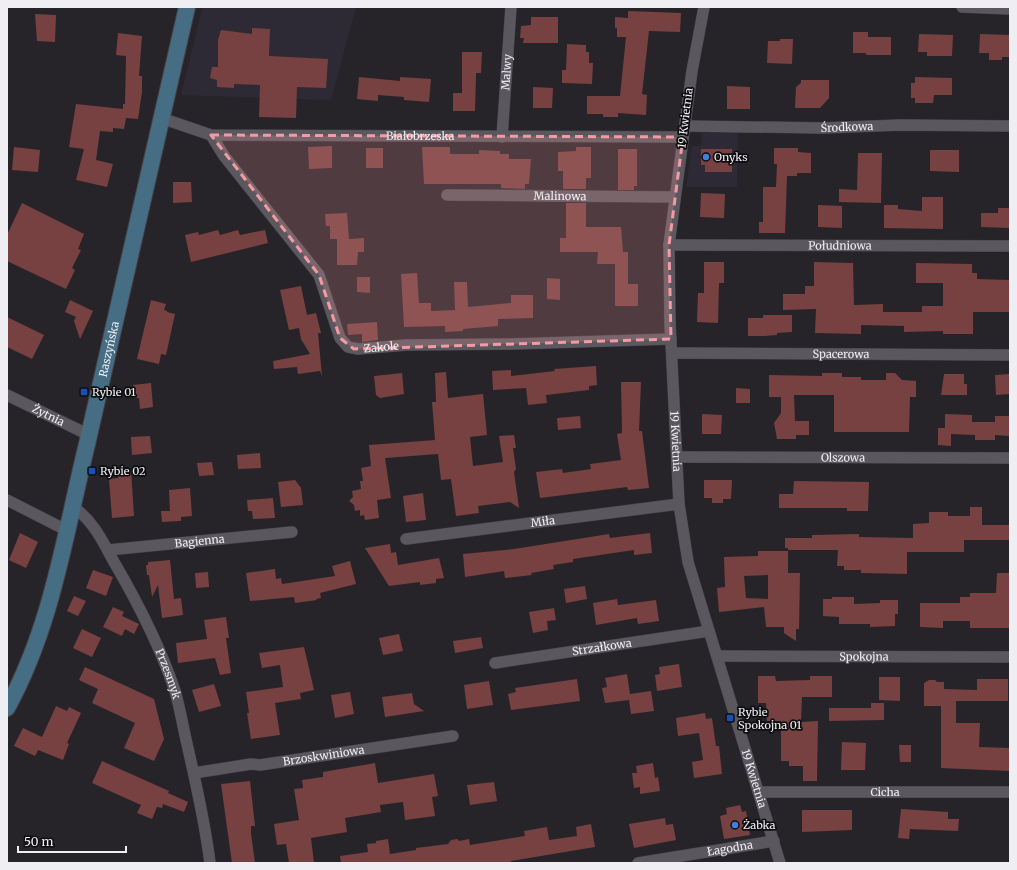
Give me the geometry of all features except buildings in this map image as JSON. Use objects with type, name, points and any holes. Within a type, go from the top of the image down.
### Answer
[{"type":"street","name":"Raszyńska","points":[[7,708],[12,689],[35,648],[50,602],[68,531],[187,7]]},
{"type":"street","name":"Malwy","points":[[502,137],[511,7]]},
{"type":"street","name":"19 Kwietnia","points":[[704,7],[692,71],[674,198],[669,245],[668,282],[679,504],[688,562],[780,863]]},
{"type":"street","points":[[962,7],[1010,9]]},
{"type":"street","name":"Białobrzeska","points":[[161,118],[211,135],[502,137],[684,132]]},
{"type":"street","name":"Środkowa","points":[[684,132],[900,125],[1010,126]]},
{"type":"street","name":"Zakole","points":[[211,135],[224,156],[320,275],[340,338],[345,344],[354,349],[406,345],[512,344],[671,339]]},
{"type":"street","name":"Malinowa","points":[[447,195],[674,198]]},
{"type":"street","name":"Południowa","points":[[669,245],[1010,246]]},
{"type":"street","name":"Spacerowa","points":[[672,353],[1010,355]]},
{"type":"street","name":"Żytnia","points":[[7,395],[89,435]]},
{"type":"street","name":"Olszowa","points":[[677,457],[1010,458]]},
{"type":"street","points":[[7,500],[68,531]]},
{"type":"street","name":"Miła","points":[[406,539],[679,504]]},
{"type":"street","name":"Przesmyk","points":[[73,507],[83,513],[93,524],[108,550],[153,636],[175,692],[194,773],[207,838],[210,863]]},
{"type":"street","name":"Bagienna","points":[[108,550],[292,532]]},
{"type":"street","name":"Strzałkowa","points":[[495,663],[709,631]]},
{"type":"street","name":"Spokojna","points":[[717,656],[1010,657]]},
{"type":"street","name":"Brzoskwiniowa","points":[[194,773],[250,764],[260,766],[453,736]]},
{"type":"street","name":"Cicha","points":[[759,792],[1010,792]]},
{"type":"street","name":"Łagodna","points":[[638,863],[774,841]]},
{"type":"highlighted area","points":[[211,135],[683,137],[669,245],[671,339],[354,349],[340,338],[319,275]]},
{"type":"shaded area","points":[[204,7],[356,7],[331,100],[181,95],[202,9]]},
{"type":"shaded area","points":[[702,133],[738,133],[737,187],[686,187],[692,146],[701,146]]},
{"type":"place","name":"Onyks","points":[[706,157]]},
{"type":"place","name":"Rybie 01","points":[[84,392]]},
{"type":"place","name":"Rybie 02","points":[[92,471]]},
{"type":"place","name":"Rybie Spokojna 01","points":[[730,718]]},
{"type":"place","name":"Żabka","points":[[735,825]]}]
